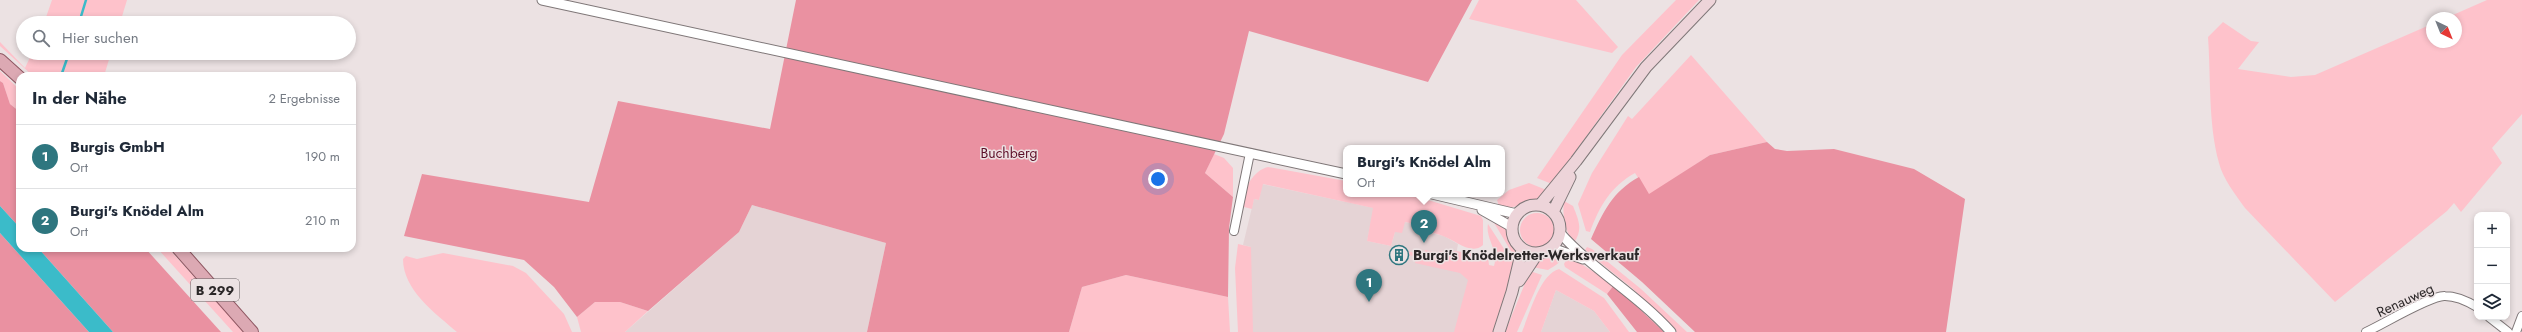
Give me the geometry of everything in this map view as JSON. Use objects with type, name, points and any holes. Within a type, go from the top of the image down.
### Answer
[{"type":"main road","points":[[1540,205],[1576,162],[1615,106],[1646,67],[1710,0]]},
{"type":"main road","points":[[0,60],[16,74]]},
{"type":"main road","points":[[1553,212],[1576,162]]},
{"type":"main road","points":[[1512,292],[1537,254],[1552,248],[1560,233],[1559,222],[1553,212],[1540,205],[1527,207],[1517,214],[1512,227],[1514,241],[1522,250],[1537,254]]},
{"type":"main road","points":[[1498,332],[1512,292],[1522,250]]},
{"type":"main road","name":"B 299","points":[[182,252],[252,332]]},
{"type":"street","points":[[542,0],[1343,173]]},
{"type":"street","points":[[1234,231],[1250,153]]},
{"type":"street","points":[[1444,197],[1517,214]]},
{"type":"street","points":[[1468,203],[1512,227]]},
{"type":"street","points":[[1560,233],[1588,261],[1637,298],[1672,332]]},
{"type":"street","points":[[1552,248],[1588,261]]},
{"type":"street","name":"Renauweg","points":[[2366,332],[2428,300],[2444,295],[2466,300],[2474,305]]},
{"type":"street","points":[[2516,332],[2522,316]]},
{"type":"street","points":[[2494,320],[2508,332]]},
{"type":"shaded area","points":[[52,0],[127,0],[122,16],[46,16]]},
{"type":"shaded area","points":[[1479,0],[1576,0],[1618,47],[1612,53],[1469,19]]},
{"type":"shaded area","points":[[1676,0],[1699,0],[1636,67],[1552,184],[1537,178],[1622,55]]},
{"type":"shaded area","points":[[2487,0],[2522,0],[2522,114],[2492,148],[2502,163],[2461,212],[2454,203],[2447,211],[2335,302],[2245,208],[2223,175],[2215,148],[2211,116],[2208,37],[2223,22],[2251,41],[2259,42],[2238,69],[2291,77],[2315,75],[2426,27],[2426,48],[2462,48],[2462,12],[2460,12]]},
{"type":"shaded area","points":[[0,42],[25,68],[29,60],[109,60],[105,72],[29,72],[0,46]]},
{"type":"shaded area","points":[[1691,55],[1767,142],[1710,155],[1649,195],[1635,173],[1619,184],[1607,198],[1597,214],[1590,232],[1586,231],[1578,204],[1592,173],[1628,116],[1632,119]]},
{"type":"shaded area","points":[[0,71],[16,86],[16,109],[10,104],[3,83],[0,81]]},
{"type":"shaded area","points":[[1214,154],[1224,158],[1233,168],[1233,197],[1205,173]]},
{"type":"shaded area","points":[[1268,167],[1343,180],[1343,197],[1418,197],[1481,216],[1483,220],[1483,245],[1473,249],[1468,248],[1441,235],[1428,232],[1429,227],[1405,222],[1402,233],[1395,232],[1391,246],[1367,241],[1373,208],[1263,184],[1259,200],[1254,199],[1252,209],[1244,207],[1246,188],[1253,177],[1262,169]]},
{"type":"shaded area","points":[[1529,183],[1549,191],[1539,198],[1525,204],[1511,207],[1499,206],[1497,200],[1501,197],[1505,197],[1505,193],[1509,190]]},
{"type":"shaded area","points":[[1262,184],[1374,208],[1367,241],[1391,246],[1395,232],[1405,222],[1430,228],[1428,232],[1444,236],[1458,244],[1454,268],[1480,273],[1462,332],[1245,332],[1251,247],[1243,245],[1254,199],[1259,200]]},
{"type":"shaded area","points":[[1564,201],[1573,206],[1579,225],[1577,238],[1574,243],[1568,234],[1565,223],[1563,212]]},
{"type":"shaded area","points":[[752,205],[886,243],[867,332],[625,332],[739,232]]},
{"type":"shaded area","points":[[1534,213],[1540,213],[1544,214],[1551,220],[1554,230],[1553,237],[1547,244],[1540,247],[1534,247],[1530,246],[1523,240],[1520,233],[1520,227],[1521,223],[1527,216]]},
{"type":"shaded area","points":[[1493,221],[1507,230],[1516,251],[1515,258]]},
{"type":"shaded area","points":[[1488,224],[1510,258],[1517,263],[1493,332],[1454,332],[1468,280],[1460,273],[1415,263],[1416,257],[1406,254],[1407,251],[1424,255],[1425,250],[1439,253],[1439,251],[1446,252],[1447,250],[1485,255],[1488,257],[1489,265],[1494,266],[1495,255],[1488,234]]},
{"type":"shaded area","points":[[1238,244],[1251,247],[1253,332],[1238,332],[1235,268]]},
{"type":"shaded area","points":[[1587,247],[1592,249],[1641,289],[1687,332],[1677,332],[1632,288],[1587,252],[1585,250]]},
{"type":"shaded area","points":[[161,252],[172,252],[244,332],[233,332]]},
{"type":"shaded area","points":[[443,253],[513,266],[526,273],[564,314],[572,332],[457,332],[430,309],[414,291],[404,270],[403,259],[406,256],[417,259]]},
{"type":"shaded area","points":[[1558,254],[1562,256],[1560,261],[1548,270],[1532,267],[1545,257]]},
{"type":"shaded area","points":[[1567,258],[1572,258],[1614,285],[1607,294],[1565,267],[1564,264]]},
{"type":"shaded area","points":[[1559,269],[1604,298],[1629,332],[1610,332],[1594,311],[1556,290],[1541,332],[1522,332],[1541,287],[1552,272]]},
{"type":"shaded area","points":[[1530,271],[1542,275],[1517,332],[1505,332]]},
{"type":"shaded area","points":[[1126,275],[1228,297],[1230,332],[1069,332],[1082,287]]},
{"type":"shaded area","points":[[1556,290],[1594,311],[1610,332],[1541,332]]},
{"type":"shaded area","points":[[595,302],[620,302],[648,311],[625,332],[581,332],[577,317]]},
{"type":"green space","name":"Buchberg","points":[[796,0],[1472,0],[1428,82],[1249,31],[1224,134],[1205,173],[1233,197],[1229,228],[1228,297],[1126,275],[1082,287],[1069,332],[867,332],[886,243],[752,205],[739,232],[648,311],[620,302],[595,302],[577,317],[554,287],[524,260],[404,236],[422,174],[589,202],[618,101],[770,129]]},
{"type":"green space","points":[[0,81],[3,83],[10,104],[16,109],[16,224],[0,206]]},
{"type":"green space","points":[[1767,142],[1775,149],[1787,151],[1834,149],[1914,169],[1965,199],[1946,332],[1695,332],[1642,282],[1591,239],[1604,211],[1615,196],[1639,177],[1649,194],[1710,155]]},
{"type":"green space","points":[[0,233],[89,332],[0,332]]},
{"type":"green space","points":[[42,252],[149,252],[221,332],[113,332]]},
{"type":"green space","points":[[1614,285],[1664,332],[1637,332],[1607,294]]},
{"type":"water","points":[[0,206],[16,224],[16,251],[0,233]]},
{"type":"water","points":[[17,252],[42,252],[113,332],[89,332]]},
{"type":"waterway","points":[[81,16],[86,0]]},
{"type":"waterway","points":[[62,72],[67,60]]},
{"type":"place","name":"Burgi's Knödel Alm","points":[[1424,243]]},
{"type":"place","name":"Burgi's Knödelretter-Werksverkauf","points":[[1399,255]]},
{"type":"place","name":"Burgis GmbH","points":[[1369,302]]}]
